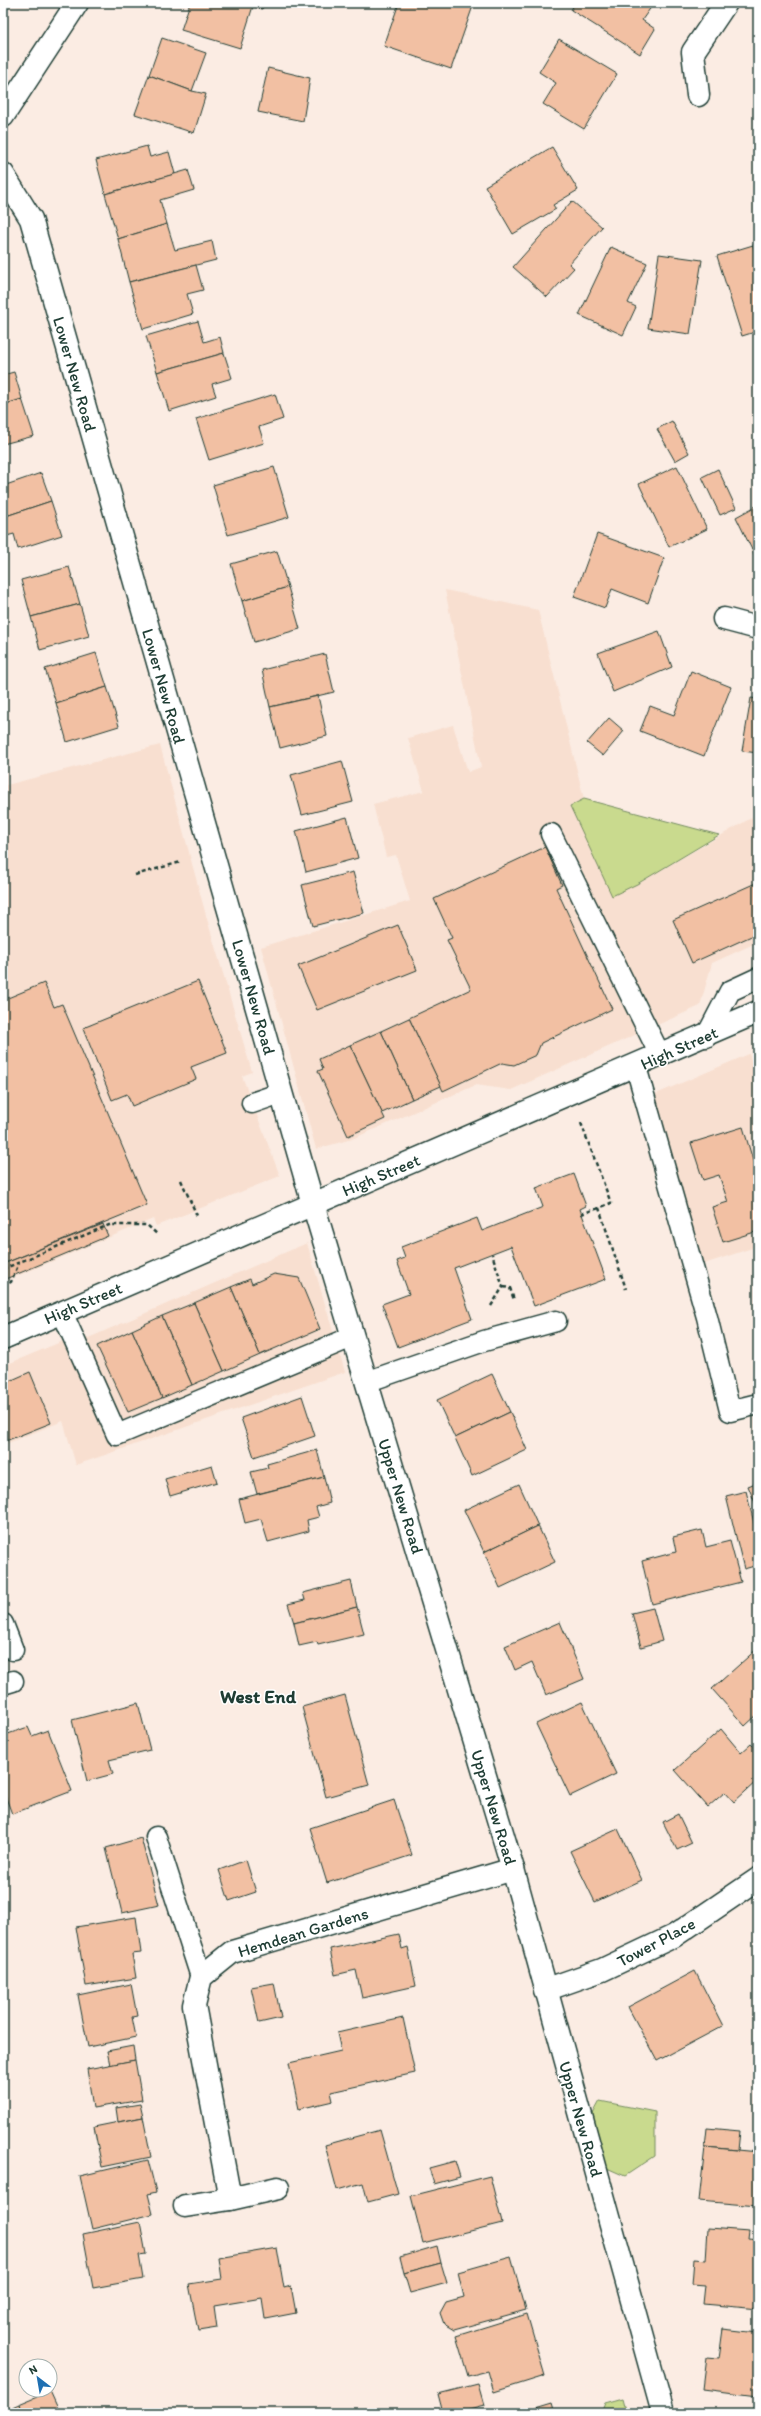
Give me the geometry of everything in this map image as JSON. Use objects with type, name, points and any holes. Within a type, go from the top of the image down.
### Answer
[{"type":"street","points":[[3,116],[77,3]]},
{"type":"street","points":[[698,94],[693,52],[726,3]]},
{"type":"street","name":"Lower New Road","points":[[3,174],[31,219],[313,1204]]},
{"type":"street","points":[[724,619],[758,628]]},
{"type":"street","name":"High Street","points":[[3,1338],[706,1036],[758,1012]]},
{"type":"street","name":"Upper New Road","points":[[313,1204],[513,1869],[664,2413]]},
{"type":"street","name":"Hemdean Gardens","points":[[200,1977],[232,1952],[513,1869]]},
{"type":"street","name":"Tower Place","points":[[546,1990],[602,1970],[674,1936],[758,1879]]},
{"type":"street","points":[[200,1977],[194,2005],[230,2199]]},
{"type":"street","points":[[185,2206],[230,2199],[278,2188]]},
{"type":"lane","points":[[551,834],[660,1055]]},
{"type":"lane","points":[[706,1036],[730,991],[758,978]]},
{"type":"lane","points":[[636,1066],[707,1317],[730,1411],[758,1404]]},
{"type":"lane","points":[[252,1103],[281,1093]]},
{"type":"lane","points":[[62,1312],[118,1436],[352,1337]]},
{"type":"lane","points":[[366,1382],[484,1341],[556,1321]]},
{"type":"lane","points":[[3,1624],[13,1650]]},
{"type":"lane","points":[[156,1837],[200,1977]]},
{"type":"path","points":[[135,875],[213,854]]},
{"type":"path","points":[[570,1094],[611,1203],[581,1214]]},
{"type":"path","points":[[181,1180],[199,1220]]},
{"type":"path","points":[[599,1208],[626,1289]]},
{"type":"path","points":[[3,1269],[109,1225],[147,1225],[160,1237]]},
{"type":"path","points":[[3,1286],[11,1282],[19,1263]]},
{"type":"shaded area","points":[[445,590],[538,610],[584,799],[570,806],[637,884],[758,814],[758,942],[712,963],[700,1006],[511,1090],[476,1085],[352,1139],[316,1149],[261,947],[410,901],[396,855],[386,857],[373,804],[424,791],[408,738],[453,725],[468,772],[481,767]]},
{"type":"shaded area","points":[[160,745],[207,919],[252,1072],[242,1076],[280,1176],[156,1226],[153,1219],[3,1282],[3,786]]},
{"type":"shaded area","points":[[749,1054],[758,1080],[758,1246],[698,1266],[649,1097]]},
{"type":"shaded area","points":[[307,1243],[345,1372],[76,1465],[63,1421],[3,1445],[3,1366],[68,1339],[86,1339]]},
{"type":"green space","points":[[584,799],[719,835],[637,884],[612,896],[570,806]]},
{"type":"green space","points":[[600,2101],[655,2112],[655,2156],[625,2176],[600,2165],[587,2125]]},
{"type":"green space","points":[[623,2398],[627,2413],[601,2413],[605,2403]]},
{"type":"building","points":[[190,3],[245,3],[253,6],[240,48],[181,30]]},
{"type":"building","points":[[245,3],[265,3],[262,9]]},
{"type":"building","points":[[399,3],[474,3],[451,69],[384,46]]},
{"type":"building","points":[[575,3],[654,3],[642,20],[655,29],[640,54],[571,10]]},
{"type":"building","points":[[162,38],[206,53],[192,91],[149,75]]},
{"type":"building","points":[[559,39],[617,74],[584,129],[543,104],[556,83],[539,72]]},
{"type":"building","points":[[268,68],[310,78],[303,121],[258,112]]},
{"type":"building","points":[[149,75],[192,91],[206,94],[194,133],[135,114]]},
{"type":"building","points":[[147,146],[150,157],[169,152],[175,174],[105,194],[96,160]]},
{"type":"building","points":[[552,147],[578,190],[553,205],[556,209],[513,234],[485,186]]},
{"type":"building","points":[[188,170],[194,190],[160,200],[167,224],[118,239],[105,194]]},
{"type":"building","points":[[572,201],[602,227],[569,264],[574,268],[547,297],[513,267]]},
{"type":"building","points":[[167,224],[175,250],[212,241],[216,260],[129,282],[118,239]]},
{"type":"building","points":[[753,245],[758,262],[758,331],[742,336],[717,256]]},
{"type":"building","points":[[611,247],[647,263],[628,303],[636,307],[623,335],[579,315]]},
{"type":"building","points":[[659,254],[702,260],[690,334],[648,328]]},
{"type":"building","points":[[196,265],[203,290],[187,294],[193,314],[143,329],[129,282]]},
{"type":"building","points":[[198,321],[204,342],[220,337],[224,353],[157,372],[146,336]]},
{"type":"building","points":[[224,353],[232,378],[212,384],[216,396],[169,411],[157,372]]},
{"type":"building","points":[[14,372],[22,399],[3,405],[3,375]]},
{"type":"building","points":[[275,394],[283,419],[259,427],[264,443],[209,460],[196,419]]},
{"type":"building","points":[[22,399],[34,436],[3,444],[3,405]]},
{"type":"building","points":[[672,421],[689,453],[675,461],[657,429]]},
{"type":"building","points":[[677,466],[707,529],[669,547],[639,484]]},
{"type":"building","points":[[274,467],[289,517],[228,535],[213,485]]},
{"type":"building","points":[[718,469],[736,508],[720,515],[702,477]]},
{"type":"building","points":[[41,473],[51,501],[3,517],[3,486]]},
{"type":"building","points":[[51,501],[62,535],[18,549],[14,534],[3,537],[3,517]]},
{"type":"building","points":[[758,505],[758,557],[756,558],[736,517]]},
{"type":"building","points":[[597,534],[664,558],[648,603],[612,589],[605,608],[574,597]]},
{"type":"building","points":[[277,551],[288,587],[242,601],[231,564]]},
{"type":"building","points":[[69,567],[80,604],[31,617],[21,580]]},
{"type":"building","points":[[288,587],[300,629],[254,642],[242,601]]},
{"type":"building","points":[[80,604],[89,636],[40,650],[31,617]]},
{"type":"building","points":[[659,631],[672,667],[613,692],[598,653]]},
{"type":"building","points":[[96,653],[107,687],[56,703],[45,669]]},
{"type":"building","points":[[325,654],[334,692],[270,707],[262,670]]},
{"type":"building","points":[[691,671],[731,687],[704,756],[640,731],[650,706],[674,715]]},
{"type":"building","points":[[107,687],[119,726],[67,742],[56,703]]},
{"type":"building","points":[[318,696],[327,736],[280,748],[270,707]]},
{"type":"building","points":[[751,698],[758,699],[758,753],[742,751]]},
{"type":"building","points":[[609,718],[624,731],[603,756],[587,743]]},
{"type":"building","points":[[342,761],[353,802],[302,815],[291,775]]},
{"type":"building","points":[[347,817],[358,858],[306,872],[296,831]]},
{"type":"building","points":[[545,847],[562,885],[556,888],[612,1009],[541,1043],[536,1055],[514,1065],[502,1063],[443,1091],[409,1018],[471,989],[447,940],[452,938],[434,899]]},
{"type":"building","points":[[353,872],[364,913],[313,926],[302,885]]},
{"type":"building","points":[[758,882],[758,933],[692,963],[673,920]]},
{"type":"building","points":[[398,925],[417,970],[317,1010],[298,966]]},
{"type":"building","points":[[198,981],[227,1053],[191,1067],[196,1079],[132,1106],[127,1094],[112,1100],[83,1028]]},
{"type":"building","points":[[44,983],[54,1007],[62,1004],[147,1205],[3,1264],[3,1000]]},
{"type":"building","points":[[409,1018],[441,1086],[412,1099],[381,1031]]},
{"type":"building","points":[[381,1031],[412,1099],[382,1113],[350,1045]]},
{"type":"building","points":[[350,1045],[385,1119],[348,1136],[318,1071],[323,1069],[319,1059]]},
{"type":"building","points":[[743,1127],[758,1177],[758,1231],[723,1242],[712,1207],[728,1202],[719,1175],[703,1180],[691,1143]]},
{"type":"building","points":[[574,1174],[586,1206],[580,1209],[606,1279],[534,1306],[511,1246],[454,1268],[472,1319],[398,1347],[382,1304],[409,1294],[397,1261],[405,1258],[401,1247],[477,1218],[482,1231],[543,1207],[536,1188]]},
{"type":"building","points":[[103,1224],[108,1236],[3,1280],[3,1264]]},
{"type":"building","points":[[274,1274],[299,1278],[320,1329],[260,1355],[231,1287],[250,1279],[252,1284]]},
{"type":"building","points":[[231,1287],[260,1355],[224,1371],[194,1303]]},
{"type":"building","points":[[194,1303],[224,1371],[192,1385],[162,1316]]},
{"type":"building","points":[[162,1316],[192,1385],[162,1398],[132,1330]]},
{"type":"building","points":[[132,1330],[162,1398],[128,1412],[97,1346]]},
{"type":"building","points":[[30,1372],[51,1423],[3,1442],[3,1384]]},
{"type":"building","points":[[492,1374],[510,1412],[455,1438],[437,1400]]},
{"type":"building","points":[[302,1396],[315,1436],[254,1457],[241,1418]]},
{"type":"building","points":[[510,1412],[527,1450],[472,1476],[455,1438]]},
{"type":"building","points":[[317,1450],[324,1477],[257,1494],[251,1472],[268,1468],[267,1464]]},
{"type":"building","points":[[212,1465],[217,1482],[170,1496],[165,1479]]},
{"type":"building","points":[[324,1477],[330,1503],[316,1507],[319,1517],[307,1520],[309,1531],[268,1542],[261,1519],[245,1523],[239,1499]]},
{"type":"building","points":[[758,1482],[758,1510],[748,1486]]},
{"type":"building","points":[[519,1484],[538,1526],[484,1552],[464,1510]]},
{"type":"building","points":[[746,1491],[758,1539],[758,1565],[744,1569],[726,1496]]},
{"type":"building","points":[[538,1526],[555,1562],[500,1588],[484,1552]]},
{"type":"building","points":[[702,1530],[706,1547],[730,1541],[741,1582],[652,1604],[642,1561],[676,1552],[673,1537]]},
{"type":"building","points":[[351,1581],[357,1607],[294,1623],[288,1604],[305,1600],[303,1593]]},
{"type":"building","points":[[357,1607],[364,1634],[318,1645],[317,1642],[299,1646],[294,1623]]},
{"type":"building","points":[[653,1608],[662,1641],[641,1647],[632,1613]]},
{"type":"building","points":[[560,1622],[584,1679],[546,1695],[532,1662],[515,1670],[505,1646]]},
{"type":"building","points":[[758,1648],[758,1714],[745,1726],[712,1689]]},
{"type":"building","points":[[345,1695],[369,1785],[326,1797],[302,1707]]},
{"type":"building","points":[[582,1702],[616,1774],[570,1796],[536,1724]]},
{"type":"building","points":[[138,1703],[150,1750],[109,1760],[113,1774],[87,1781],[72,1720]]},
{"type":"building","points":[[28,1727],[32,1736],[48,1730],[72,1791],[12,1814],[3,1790],[3,1744],[7,1742],[5,1735]]},
{"type":"building","points":[[721,1729],[741,1753],[751,1744],[758,1751],[758,1780],[734,1802],[725,1792],[708,1807],[675,1770]]},
{"type":"building","points":[[394,1800],[412,1855],[327,1883],[310,1828]]},
{"type":"building","points":[[678,1814],[692,1843],[677,1850],[663,1822]]},
{"type":"building","points":[[618,1829],[642,1880],[595,1902],[570,1851]]},
{"type":"building","points":[[141,1838],[159,1905],[122,1913],[106,1848]]},
{"type":"building","points":[[246,1860],[256,1892],[229,1901],[219,1870]]},
{"type":"building","points":[[136,1917],[141,1953],[132,1954],[136,1978],[86,1986],[76,1927]]},
{"type":"building","points":[[399,1934],[402,1949],[408,1947],[416,1986],[362,1998],[356,1970],[335,1975],[330,1949]]},
{"type":"building","points":[[695,1971],[723,2026],[657,2061],[628,2007]]},
{"type":"building","points":[[274,1983],[281,2018],[259,2023],[251,1987]]},
{"type":"building","points":[[131,1984],[137,2016],[132,2017],[136,2037],[88,2047],[78,1995]]},
{"type":"building","points":[[403,2018],[415,2073],[331,2092],[333,2101],[299,2109],[289,2063],[341,2051],[337,2033]]},
{"type":"building","points":[[133,2046],[135,2060],[110,2065],[107,2051]]},
{"type":"building","points":[[135,2060],[142,2100],[93,2108],[87,2069]]},
{"type":"building","points":[[140,2104],[143,2117],[118,2122],[116,2108]]},
{"type":"building","points":[[143,2117],[151,2157],[102,2167],[94,2127]]},
{"type":"building","points":[[707,2128],[740,2131],[738,2150],[705,2147]]},
{"type":"building","points":[[380,2130],[398,2194],[368,2202],[363,2183],[337,2190],[325,2145]]},
{"type":"building","points":[[705,2147],[758,2152],[758,2206],[699,2201]]},
{"type":"building","points":[[148,2160],[156,2192],[148,2194],[153,2214],[92,2229],[80,2176]]},
{"type":"building","points":[[455,2161],[460,2177],[434,2184],[429,2168]]},
{"type":"building","points":[[490,2176],[502,2223],[423,2243],[411,2196]]},
{"type":"building","points":[[140,2222],[146,2254],[139,2255],[143,2279],[93,2288],[83,2234]]},
{"type":"building","points":[[708,2228],[749,2231],[748,2239],[758,2240],[758,2309],[703,2304],[705,2285],[692,2284],[694,2259],[706,2260]]},
{"type":"building","points":[[437,2246],[441,2263],[404,2273],[400,2257]]},
{"type":"building","points":[[277,2248],[284,2288],[291,2286],[296,2313],[265,2319],[262,2298],[214,2306],[217,2328],[198,2331],[189,2284],[222,2279],[219,2258]]},
{"type":"building","points":[[511,2257],[526,2310],[454,2330],[444,2324],[440,2313],[446,2302],[464,2297],[458,2272]]},
{"type":"building","points":[[441,2263],[447,2283],[410,2293],[404,2273]]},
{"type":"building","points":[[527,2314],[545,2376],[494,2392],[488,2371],[468,2376],[456,2336]]},
{"type":"building","points":[[723,2329],[758,2333],[758,2396],[703,2389],[707,2357],[719,2358]]},
{"type":"building","points":[[478,2384],[484,2405],[454,2413],[443,2413],[438,2394]]},
{"type":"building","points":[[33,2398],[53,2398],[60,2413],[22,2413],[19,2404]]},
{"type":"building","points":[[552,2403],[555,2413],[519,2413]]},
{"type":"building","points":[[19,2404],[22,2413],[3,2413],[3,2411]]},
{"type":"district","name":"West End","points":[[258,1696]]}]
